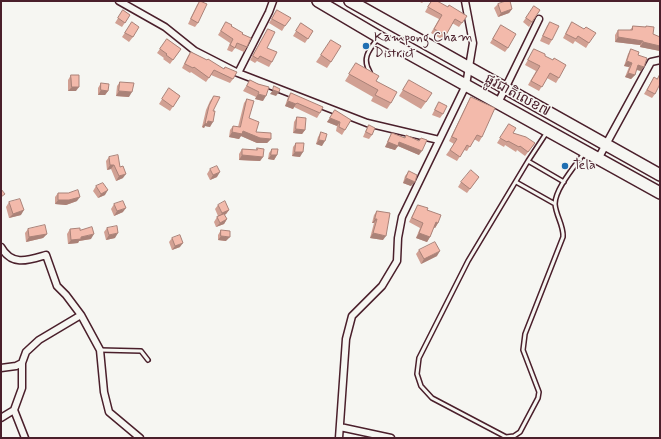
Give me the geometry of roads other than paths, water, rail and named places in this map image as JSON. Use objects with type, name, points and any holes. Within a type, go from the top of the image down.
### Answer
[{"type":"highway","name":"ផ្លូវជាតិលេខ៧","points":[[318,1],[498,104],[660,193]]},
{"type":"highway","name":"ផ្លូវជាតិលេខ៧","points":[[350,1],[472,71],[660,175]]},
{"type":"street","points":[[119,1],[165,27],[195,50],[238,73],[367,123],[439,140]]},
{"type":"street","points":[[238,73],[269,12],[273,1]]},
{"type":"street","points":[[339,438],[346,339],[352,316],[382,286],[397,261],[398,238],[402,217],[466,85],[473,43],[465,1]]},
{"type":"street","points":[[498,104],[539,19]]},
{"type":"street","points":[[598,159],[651,62],[660,60]]},
{"type":"street","points":[[1,248],[10,258],[22,261],[46,255],[56,286],[66,295],[81,315],[100,350],[104,392],[109,412],[140,438]]},
{"type":"street","points":[[1,418],[14,410],[22,388],[22,363],[26,352],[39,340],[81,315]]},
{"type":"street","points":[[1,368],[16,366],[22,363]]},
{"type":"street","points":[[14,410],[26,438]]},
{"type":"street","points":[[340,427],[391,438]]},
{"type":"lane","points":[[373,75],[366,65],[366,60],[367,54],[379,37]]},
{"type":"lane","points":[[548,131],[468,261],[419,358],[417,374],[421,386],[432,398],[506,437],[514,436],[520,432],[538,398],[538,392],[523,343],[525,334],[563,237],[564,232],[555,204],[559,191],[585,152]]},
{"type":"lane","points":[[528,162],[564,182]]},
{"type":"lane","points":[[516,182],[555,204]]},
{"type":"lane","points":[[100,350],[142,351],[148,360]]},
{"type":"place","name":"Kampong Cham District","points":[[366,46]]},
{"type":"place","name":"Tela","points":[[565,166]]}]
